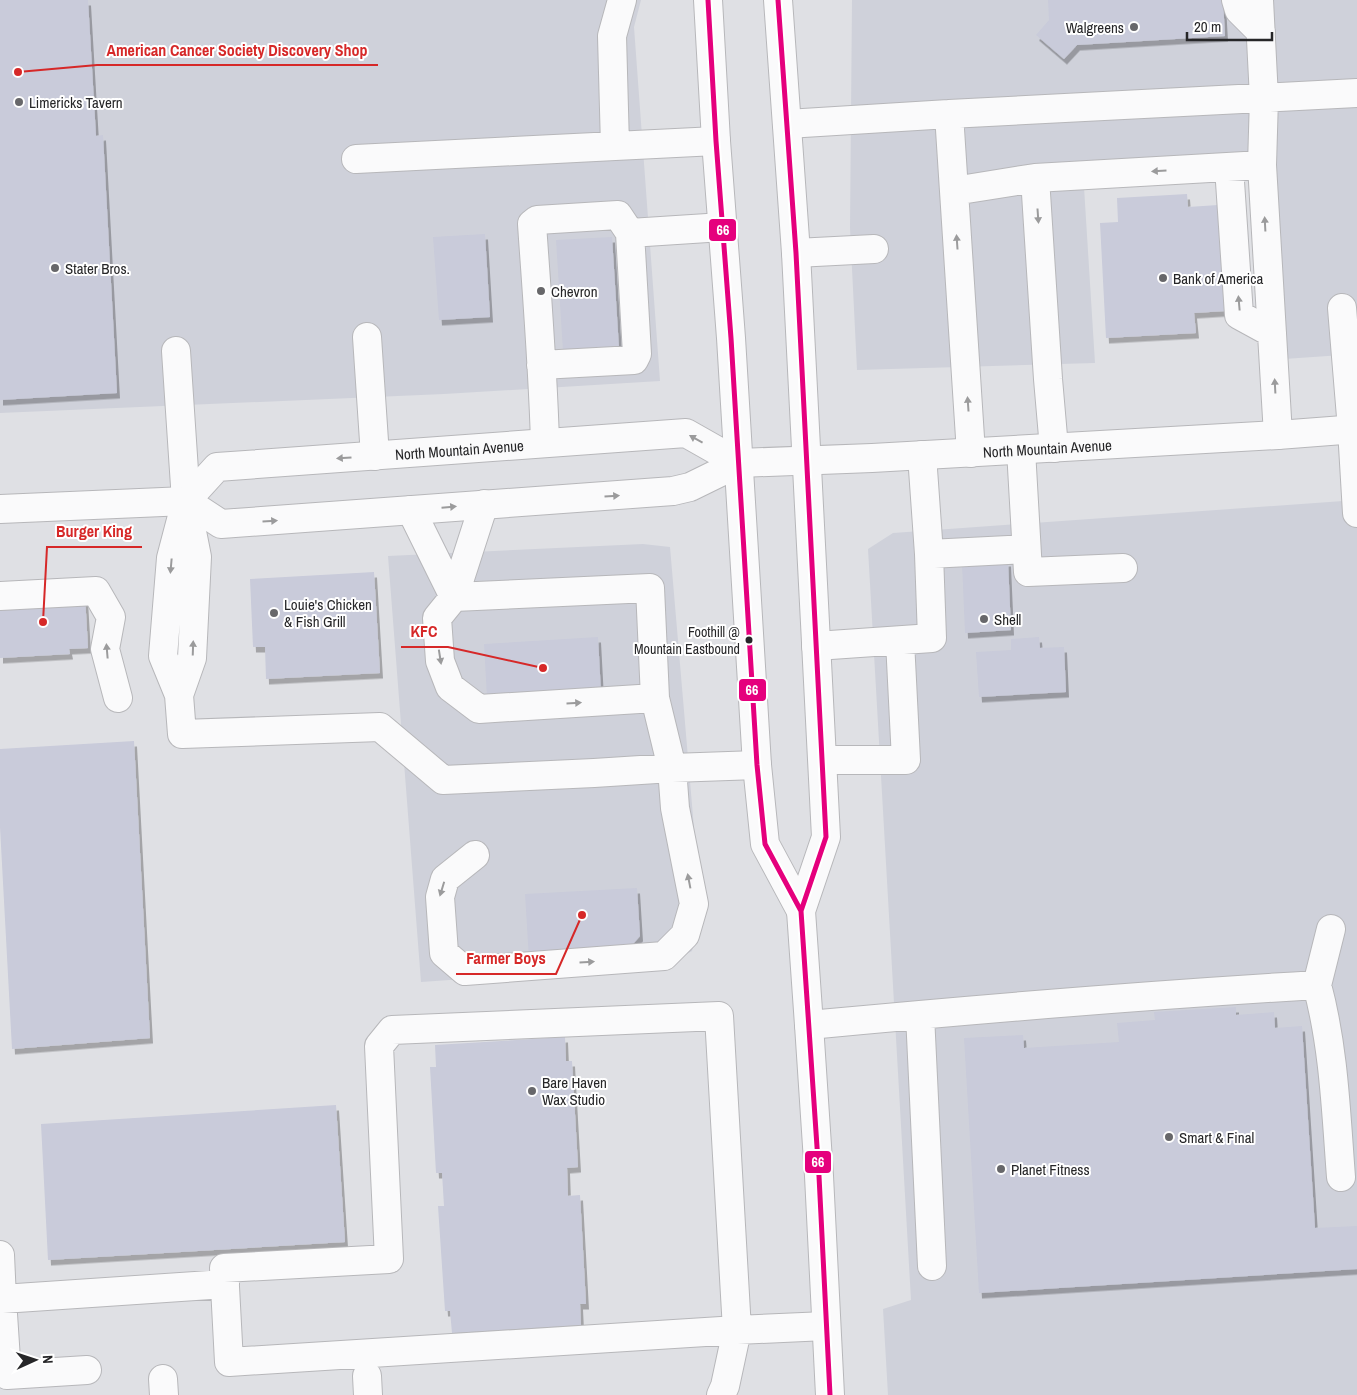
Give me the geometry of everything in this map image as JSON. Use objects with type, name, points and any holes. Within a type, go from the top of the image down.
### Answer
[{"type":"main road","points":[[615,146],[612,36],[622,0]]},
{"type":"main road","points":[[708,0],[757,766],[765,844],[801,911]]},
{"type":"main road","points":[[778,0],[796,253],[826,838],[801,911],[810,1025],[830,1395]]},
{"type":"main road","points":[[1236,0],[1239,10],[1261,32]]},
{"type":"main road","points":[[1259,0],[1264,98],[1262,165],[1278,435]]},
{"type":"main road","points":[[787,124],[1357,93]]},
{"type":"main road","points":[[949,114],[971,453]]},
{"type":"main road","points":[[356,159],[716,141]]},
{"type":"main road","points":[[954,191],[1035,178],[1262,165]]},
{"type":"main road","points":[[1229,167],[1240,315],[1272,333]]},
{"type":"main road","points":[[1035,178],[1054,448]]},
{"type":"main road","points":[[541,365],[634,360],[637,354],[630,233],[618,215],[537,220],[532,224],[545,443]]},
{"type":"main road","points":[[630,233],[723,227]]},
{"type":"main road","points":[[796,253],[874,249]]},
{"type":"main road","points":[[1342,308],[1354,429],[1357,513]]},
{"type":"main road","points":[[367,337],[375,456]]},
{"type":"main road","points":[[176,351],[186,501],[196,557],[192,658],[179,695],[182,734],[380,727],[444,780],[672,768],[757,766]]},
{"type":"main road","name":"North Mountain Avenue","points":[[739,463],[686,433],[217,467],[186,501],[221,524],[673,492],[690,487],[739,463],[971,453],[1354,429]]},
{"type":"main road","points":[[1021,450],[1028,572],[1123,568]]},
{"type":"main road","points":[[816,646],[932,638],[929,554],[922,455]]},
{"type":"main road","points":[[0,509],[186,501]]},
{"type":"main road","points":[[484,504],[454,597],[437,618],[440,661],[450,687],[479,709],[655,698]]},
{"type":"main road","points":[[411,510],[454,597]]},
{"type":"main road","points":[[929,554],[1026,549]]},
{"type":"main road","points":[[454,597],[650,588],[655,698],[672,768],[675,808],[694,904],[686,935],[664,956],[465,971],[444,953],[440,898],[445,879],[475,855]]},
{"type":"main road","points":[[0,596],[96,591],[111,617],[105,649],[118,698]]},
{"type":"main road","points":[[823,760],[906,760],[900,641]]},
{"type":"main road","points":[[1331,929],[1317,985],[1325,1014],[1334,1081],[1340,1177]]},
{"type":"main road","points":[[810,1025],[1317,985]]},
{"type":"main road","points":[[920,1015],[932,1266]]},
{"type":"main road","points":[[721,1395],[725,1386],[737,1330],[719,1016],[392,1030],[379,1046],[389,1259],[224,1268],[229,1362],[737,1330],[826,1326]]},
{"type":"main road","points":[[0,1255],[7,1375],[87,1370]]},
{"type":"main road","points":[[2,1299],[225,1284]]},
{"type":"shaded area","points":[[0,0],[641,0],[634,27],[660,381],[444,394],[0,413]]},
{"type":"shaded area","points":[[852,0],[1357,0],[1357,354],[1284,359],[1274,178],[1084,187],[1095,363],[857,370],[850,228]]},
{"type":"shaded area","points":[[1357,500],[1357,1395],[888,1395],[883,1309],[911,1300],[868,549],[893,533]]},
{"type":"shaded area","points":[[643,544],[670,547],[701,910],[692,951],[667,965],[421,982],[388,556]]},
{"type":"building","name":"Stater Bros.","points":[[0,0],[88,0],[96,136],[103,135],[117,393],[0,400]]},
{"type":"building","name":"Walgreens","points":[[1048,0],[1223,0],[1225,36],[1077,45],[1064,59],[1036,35],[1049,20]]},
{"type":"building","name":"Bank of America","points":[[1187,194],[1188,207],[1218,205],[1225,311],[1194,313],[1196,333],[1106,338],[1100,223],[1118,222],[1117,198]]},
{"type":"building","points":[[485,234],[490,317],[439,320],[433,237]]},
{"type":"building","points":[[612,237],[619,348],[563,351],[556,240]]},
{"type":"building","points":[[1008,561],[1011,630],[965,633],[962,563]]},
{"type":"building","points":[[374,572],[380,673],[266,679],[265,647],[253,647],[250,579]]},
{"type":"building","points":[[0,596],[85,596],[88,648],[69,649],[70,654],[0,658]]},
{"type":"building","points":[[598,637],[601,693],[487,698],[484,644]]},
{"type":"building","points":[[1039,637],[1040,648],[1064,647],[1066,692],[979,697],[976,652],[1011,650],[1011,639]]},
{"type":"building","points":[[134,741],[150,1038],[12,1049],[0,827],[0,749]]},
{"type":"building","points":[[637,888],[640,936],[627,951],[529,959],[525,894]]},
{"type":"building","name":"Smart & Final","points":[[1236,1007],[1236,1015],[1274,1012],[1275,1028],[1302,1026],[1315,1228],[1357,1226],[1357,1269],[979,1293],[964,1038],[1023,1035],[1024,1048],[1119,1042],[1117,1023],[1155,1020],[1154,1012]]},
{"type":"building","points":[[565,1037],[566,1061],[572,1061],[578,1167],[567,1168],[568,1196],[580,1195],[586,1304],[580,1304],[581,1325],[452,1333],[450,1311],[445,1311],[438,1206],[444,1206],[442,1173],[436,1173],[430,1067],[436,1067],[435,1045]]},
{"type":"building","points":[[336,1105],[345,1242],[48,1260],[41,1124]]},
{"type":"transit line","name":"66","points":[[708,0],[757,765],[765,844],[801,911]]},
{"type":"transit line","name":"66","points":[[778,0],[796,253],[826,837],[801,911],[819,1176],[830,1395]]},
{"type":"place","name":"Walgreens","points":[[1134,27]]},
{"type":"place","name":"American Cancer Society Discovery Shop","points":[[18,72]]},
{"type":"place","name":"Limericks Tavern","points":[[19,102]]},
{"type":"place","name":"Stater Bros.","points":[[55,268]]},
{"type":"place","name":"Bank of America","points":[[1163,278]]},
{"type":"place","name":"Chevron","points":[[541,291]]},
{"type":"place","name":"Louie's Chicken & Fish Grill","points":[[274,613]]},
{"type":"place","name":"Shell","points":[[984,619]]},
{"type":"place","name":"Burger King","points":[[43,622]]},
{"type":"place","name":"Foothill @ Mountain Eastbound","points":[[749,640]]},
{"type":"place","name":"KFC","points":[[543,668]]},
{"type":"place","name":"Farmer Boys","points":[[582,915]]},
{"type":"place","name":"Bare Haven Wax Studio","points":[[532,1091]]},
{"type":"place","name":"Smart & Final","points":[[1169,1137]]},
{"type":"place","name":"Planet Fitness","points":[[1001,1169]]}]
